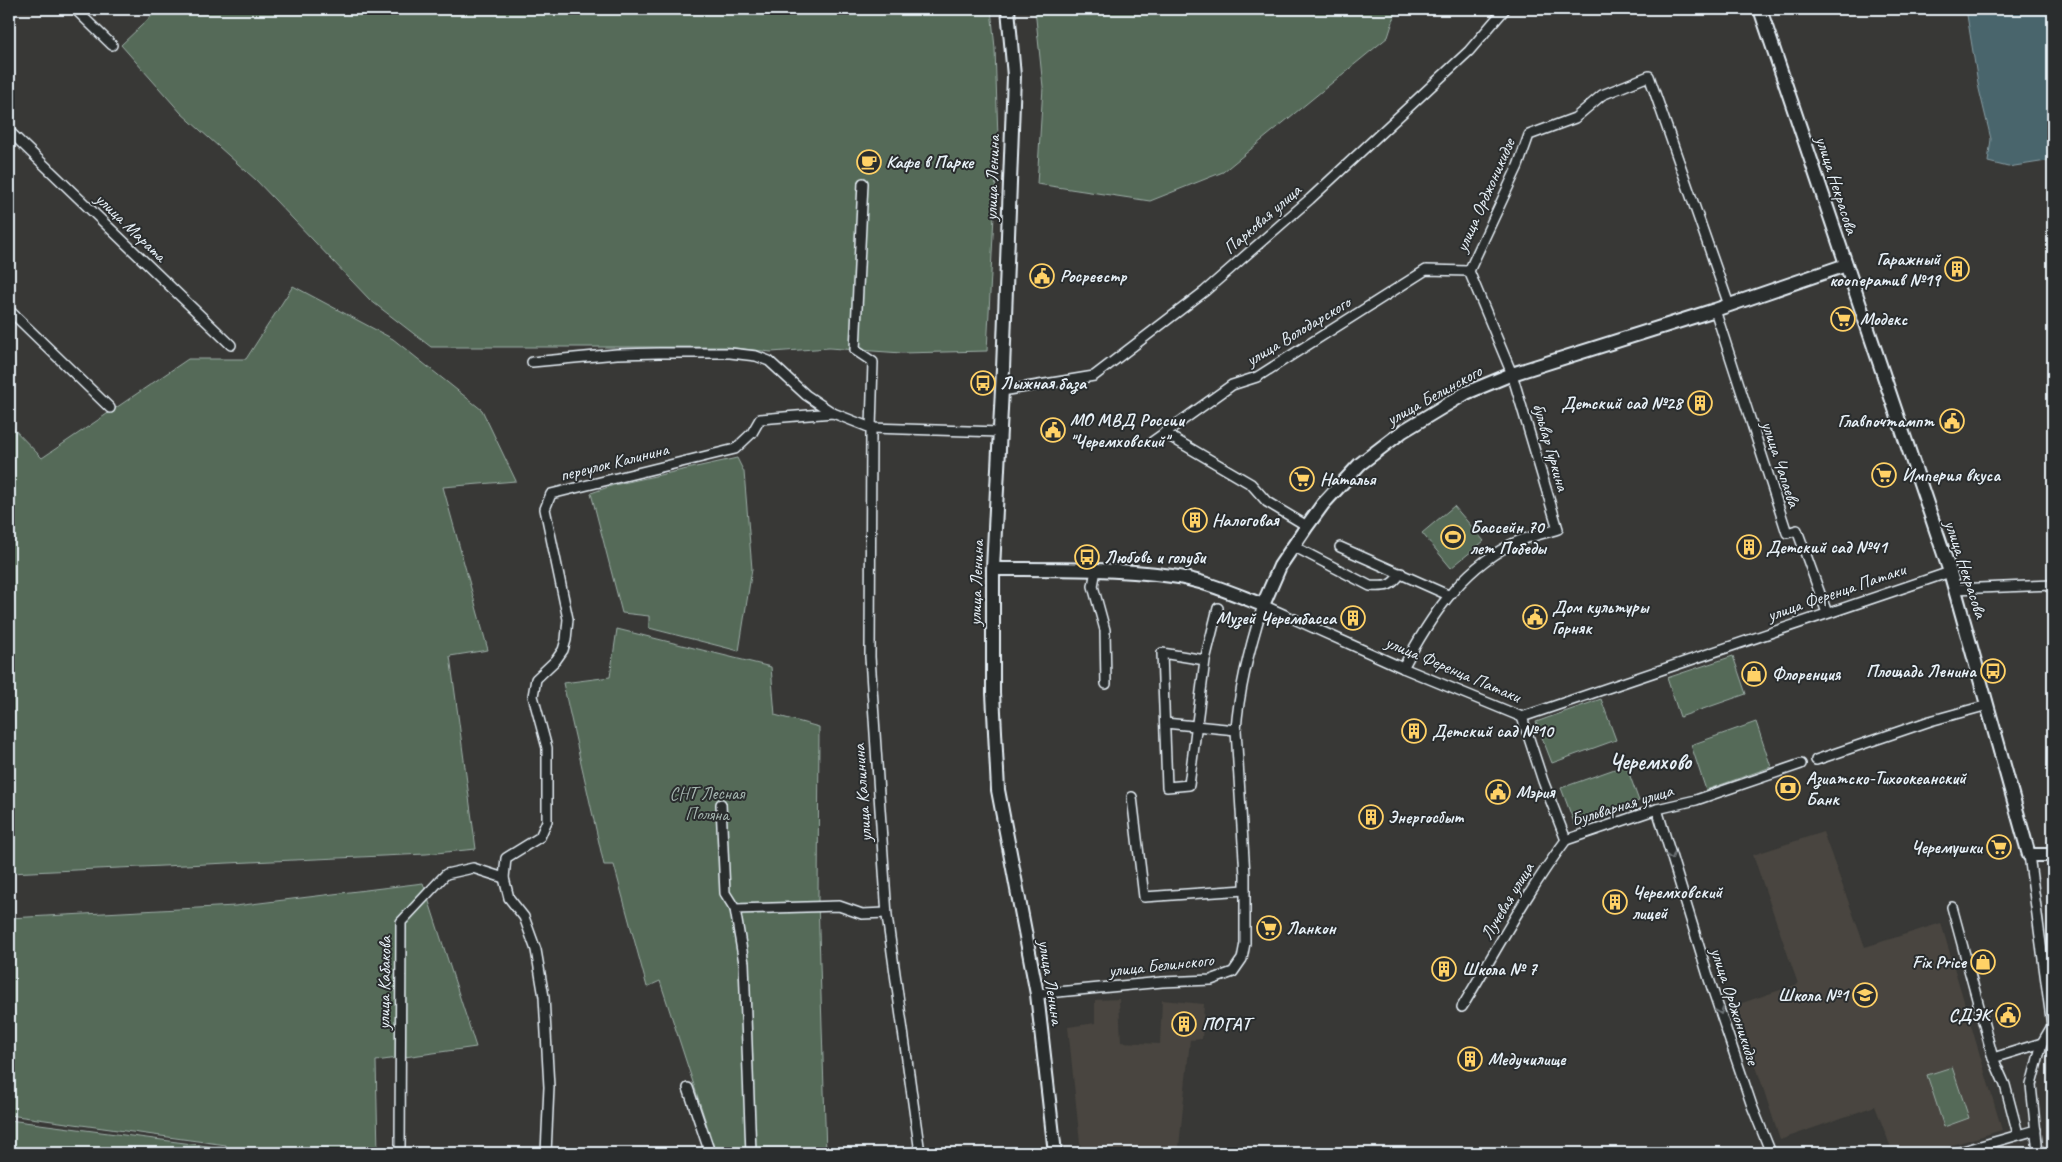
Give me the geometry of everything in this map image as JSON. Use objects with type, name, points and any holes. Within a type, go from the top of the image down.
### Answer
[{"type":"main road","name":"улица Ленина","points":[[1008,9],[1014,76],[993,569],[992,644],[998,790],[1037,994],[1055,1153]]},
{"type":"main road","name":"улица Некрасова","points":[[1760,9],[1950,572],[2029,855]]},
{"type":"main road","name":"улица Белинского","points":[[1262,605],[1280,566],[1322,504],[1360,464],[1387,442],[1466,393],[1512,374],[1715,310],[1846,266]]},
{"type":"main road","name":"улица Ференца Патаки","points":[[993,569],[1096,570],[1173,576],[1213,586],[1262,605]]},
{"type":"main road","points":[[2029,855],[2053,856]]},
{"type":"street","points":[[75,9],[112,45]]},
{"type":"street","name":"Парковая улица","points":[[1002,391],[1094,376],[1205,291],[1310,199],[1469,51],[1505,9]]},
{"type":"street","name":"улица Орджоникидзе","points":[[1512,374],[1468,271],[1518,166],[1530,135],[1575,118],[1602,95],[1649,76],[1730,305]]},
{"type":"street","name":"улица Марата","points":[[9,131],[231,345]]},
{"type":"street","name":"улица Калинина","points":[[863,183],[855,350],[873,362],[870,657],[886,913],[920,1153]]},
{"type":"street","name":"улица Володарского","points":[[1152,442],[1232,385],[1257,377],[1426,270],[1468,271]]},
{"type":"street","points":[[9,310],[110,408]]},
{"type":"street","name":"улица Чапаева","points":[[1715,310],[1787,534],[1797,530],[1827,613]]},
{"type":"street","points":[[532,362],[659,352],[730,353],[756,356],[769,361],[806,395],[833,414],[871,428],[1000,432]]},
{"type":"street","name":"бульвар Гуркина","points":[[1448,595],[1484,562],[1511,544],[1558,529],[1512,374]]},
{"type":"street","name":"переулок Калинина","points":[[504,878],[506,858],[540,837],[547,821],[546,748],[533,696],[536,679],[556,660],[563,650],[568,619],[545,509],[547,501],[552,494],[735,449],[752,433],[760,419],[833,414]]},
{"type":"street","points":[[1164,433],[1251,484],[1267,502],[1307,526]]},
{"type":"street","points":[[1293,546],[1370,586],[1384,587],[1393,584],[1401,573]]},
{"type":"street","points":[[1340,547],[1448,595],[1423,629],[1403,668]]},
{"type":"street","points":[[1096,570],[1094,586],[1105,630],[1106,684]]},
{"type":"street","name":"улица Ференца Патаки","points":[[1262,605],[1403,668],[1522,717],[1722,651],[1827,613],[1950,572]]},
{"type":"street","points":[[1955,589],[2053,585]]},
{"type":"street","name":"улица Белинского","points":[[1037,994],[1162,982],[1211,980],[1233,972],[1242,959],[1245,944],[1245,890],[1236,730],[1248,653],[1262,605]]},
{"type":"street","points":[[1205,660],[1162,653],[1167,788],[1189,785],[1205,660],[1218,608]]},
{"type":"street","points":[[1816,760],[1930,721],[1988,704]]},
{"type":"street","points":[[1522,717],[1543,781],[1566,840]]},
{"type":"street","points":[[1165,723],[1236,730]]},
{"type":"street","name":"Бульварная улица","points":[[1566,840],[1656,809],[1696,800],[1801,764]]},
{"type":"street","points":[[1132,797],[1144,897],[1245,890]]},
{"type":"street","points":[[721,804],[725,893],[735,909],[744,963],[751,1153]]},
{"type":"street","name":"улица Орджоникидзе","points":[[1656,809],[1709,979],[1752,1106],[1771,1153]]},
{"type":"street","name":"Лучевая улица","points":[[1462,1007],[1500,946],[1543,870],[1566,840]]},
{"type":"street","name":"улица Некрасова","points":[[2029,855],[2053,1026],[2042,1043],[2031,1085],[2038,1153]]},
{"type":"street","name":"улица Кабакова","points":[[400,1153],[401,922],[446,874],[473,868],[504,878]]},
{"type":"street","points":[[504,878],[509,898],[524,917],[536,950],[544,997],[549,1087],[546,1153]]},
{"type":"street","points":[[735,909],[838,906],[862,914],[886,913]]},
{"type":"street","points":[[1952,907],[1994,1058],[2005,1085],[2018,1134]]},
{"type":"street","points":[[1994,1058],[2042,1043]]},
{"type":"street","points":[[688,1088],[710,1153]]},
{"type":"street","points":[[1956,1153],[2036,1130]]},
{"type":"shaded area","name":"Школа №1","points":[[1823,832],[1865,947],[1941,923],[2002,1130],[1926,1153],[1893,1153],[1875,1106],[1780,1140],[1736,1005],[1798,984],[1753,855]]},
{"type":"shaded area","points":[[1119,999],[1121,1042],[1160,1044],[1162,1000],[1204,1004],[1202,1039],[1190,1040],[1179,1147],[1174,1153],[1081,1153],[1068,1027],[1095,1023],[1095,1000]]},
{"type":"green space","points":[[159,9],[991,9],[995,48],[998,138],[987,351],[902,353],[829,348],[771,352],[726,347],[431,347],[370,300],[256,180],[181,113],[121,45]]},
{"type":"green space","points":[[1035,9],[1397,9],[1388,37],[1223,172],[1150,201],[1037,184],[1043,87]]},
{"type":"green space","points":[[293,286],[393,339],[482,410],[516,481],[443,487],[488,650],[450,656],[476,849],[426,854],[9,873],[9,424],[42,458],[188,359],[246,359]]},
{"type":"green space","points":[[737,458],[744,472],[752,569],[739,651],[649,628],[649,616],[622,613],[591,493],[614,485]]},
{"type":"green space","name":"Бассейн 70 лет Победы","points":[[1454,506],[1484,541],[1451,568],[1422,533]]},
{"type":"green space","name":"СНТ Лесная Поляна","points":[[617,629],[771,667],[775,715],[819,727],[818,900],[826,1153],[716,1153],[660,981],[647,987],[614,865],[604,865],[563,683],[610,677]]},
{"type":"green space","points":[[1733,656],[1746,694],[1680,717],[1667,678]]},
{"type":"green space","points":[[1601,699],[1616,740],[1552,763],[1536,722]]},
{"type":"green space","points":[[1756,722],[1771,767],[1706,790],[1691,745]]},
{"type":"green space","points":[[1626,765],[1639,801],[1575,825],[1561,788]]},
{"type":"green space","points":[[423,883],[476,1047],[376,1061],[378,1153],[226,1153],[226,1145],[9,1115],[9,918],[235,906]]},
{"type":"green space","points":[[1952,1067],[1969,1118],[1944,1127],[1927,1075]]},
{"type":"green space","points":[[9,1120],[223,1148],[222,1153],[9,1153]]},
{"type":"water","points":[[1966,9],[2053,9],[2053,160],[2008,167],[1988,162],[1991,139],[1979,89]]},
{"type":"place","name":"Кафе в Парке","points":[[869,162]]},
{"type":"place","name":"Гаражный кооператив №19","points":[[1957,269]]},
{"type":"place","name":"Росреестр","points":[[1042,276]]},
{"type":"place","name":"Модекс","points":[[1843,319]]},
{"type":"place","name":"Лыжная база","points":[[983,383]]},
{"type":"place","name":"Детский сад №28","points":[[1700,403]]},
{"type":"place","name":"Главпочтампт","points":[[1952,421]]},
{"type":"place","name":"МО МВД России \"Черемховский\"","points":[[1053,430]]},
{"type":"place","name":"Империя вкуса","points":[[1884,475]]},
{"type":"place","name":"Наталья","points":[[1302,479]]},
{"type":"place","name":"Налоговая","points":[[1195,520]]},
{"type":"place","name":"Бассейн 70 лет Победы","points":[[1453,537]]},
{"type":"place","name":"Детский сад №41","points":[[1749,547]]},
{"type":"place","name":"Любовь и голуби","points":[[1087,557]]},
{"type":"place","name":"Дом культуры Горняк","points":[[1535,617]]},
{"type":"place","name":"Музей Черембасса","points":[[1353,618]]},
{"type":"place","name":"Площадь Ленина","points":[[1993,671]]},
{"type":"place","name":"Флоренция","points":[[1754,674]]},
{"type":"place","name":"Детский сад №10","points":[[1414,731]]},
{"type":"place","name":"Азиатско-Тихоокеанский Банк","points":[[1788,788]]},
{"type":"place","name":"Мэрия","points":[[1498,792]]},
{"type":"place","name":"Энергосбыт","points":[[1371,817]]},
{"type":"place","name":"Черемушки","points":[[1999,847]]},
{"type":"place","name":"Черемховский лицей","points":[[1615,902]]},
{"type":"place","name":"Ланкон","points":[[1269,928]]},
{"type":"place","name":"Fix Price","points":[[1983,962]]},
{"type":"place","name":"Школа № 7","points":[[1444,969]]},
{"type":"place","name":"Школа №1","points":[[1865,995]]},
{"type":"place","name":"СДЭК","points":[[2008,1015]]},
{"type":"place","name":"ПОГАТ","points":[[1184,1024]]},
{"type":"place","name":"Медучилище","points":[[1470,1059]]},
{"type":"district","name":"Черемхово","points":[[1650,761]]}]
